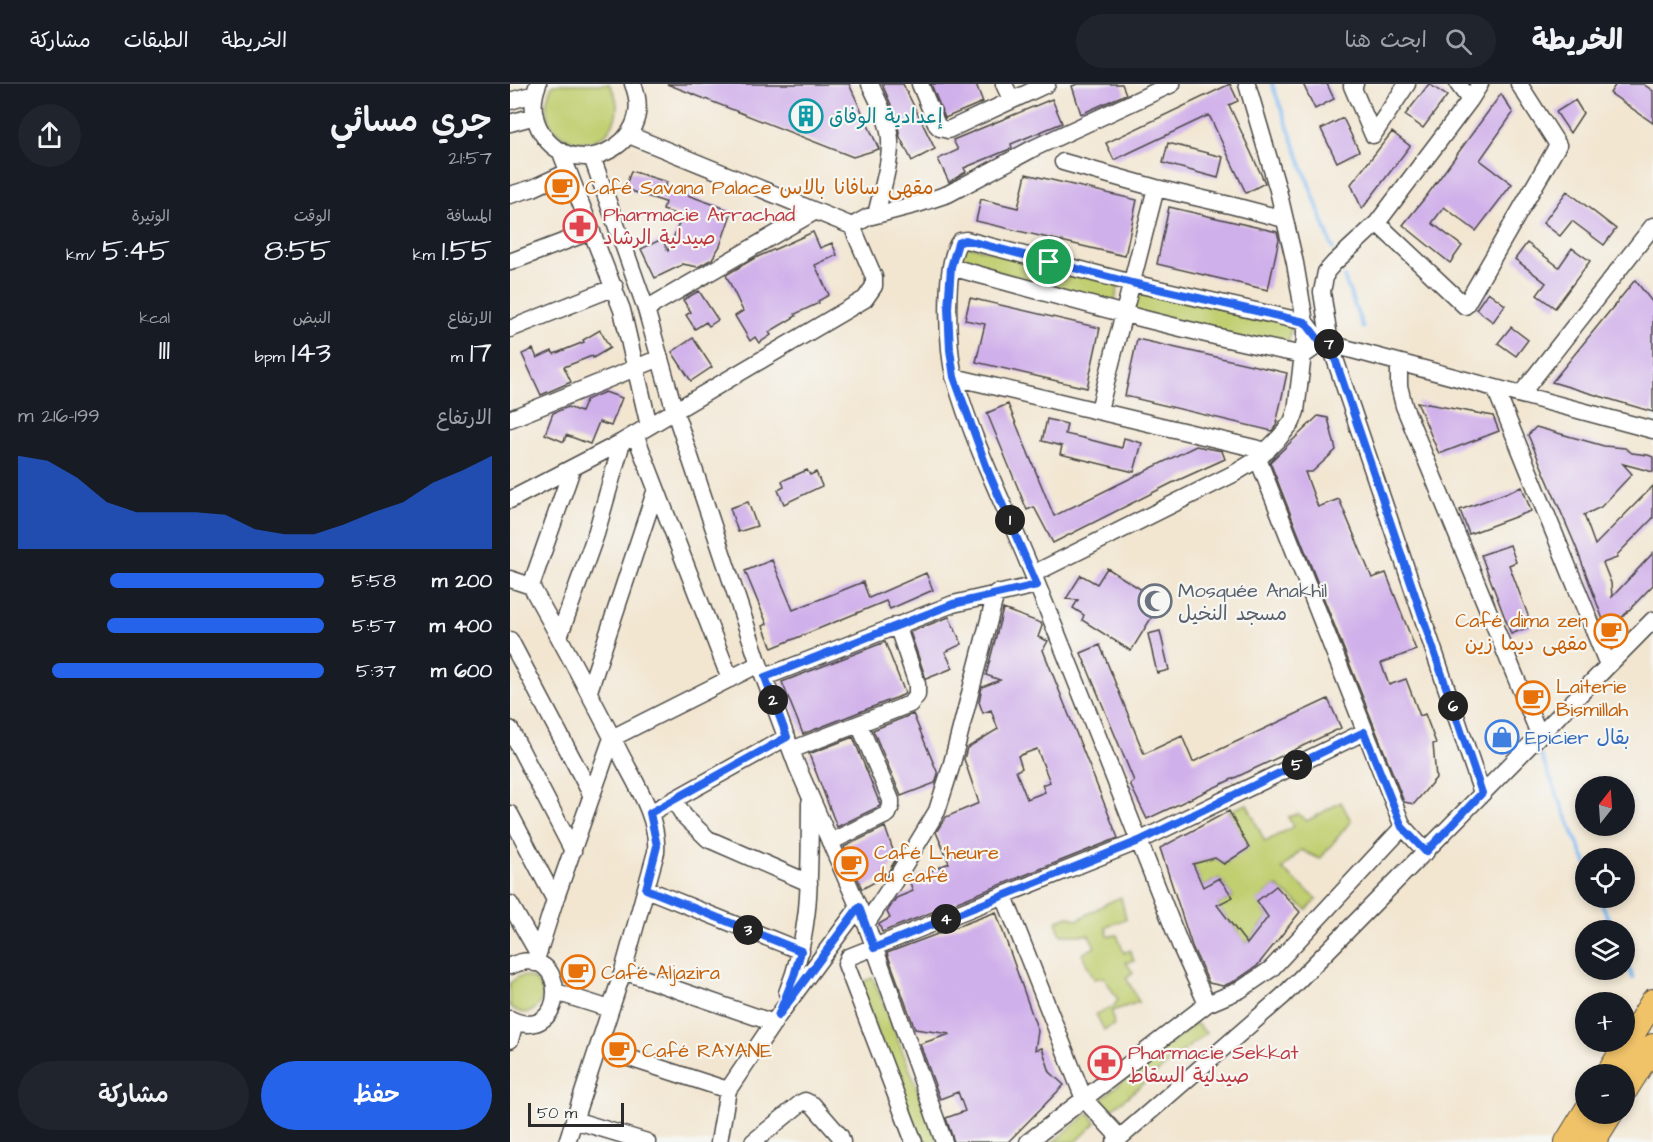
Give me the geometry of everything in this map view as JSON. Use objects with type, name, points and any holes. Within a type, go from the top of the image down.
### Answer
[{"type":"highway","points":[[1614,1064],[1653,1001]]},
{"type":"highway","points":[[1635,1075],[1653,1046]]},
{"type":"highway","points":[[1567,1142],[1578,1124]]},
{"type":"highway","points":[[1593,1142],[1604,1124]]},
{"type":"street","points":[[510,101],[536,89],[535,116],[542,134],[560,150],[576,156],[592,157],[612,150],[629,135],[638,111],[637,95],[633,84]]},
{"type":"street","points":[[870,84],[885,118],[890,139],[886,171],[876,215]]},
{"type":"street","points":[[920,84],[937,125],[944,130],[948,130],[1008,92],[1047,84]]},
{"type":"street","points":[[629,135],[852,226],[876,215],[948,194],[1034,148],[1172,84]]},
{"type":"street","points":[[537,958],[591,794],[612,738],[730,679],[762,671],[953,604],[996,593],[1035,579],[1234,473],[1262,455],[1292,422],[1296,411],[1304,355],[1305,322],[1295,263],[1278,190],[1247,84]]},
{"type":"street","points":[[1355,84],[1352,86],[1372,135],[1407,84]]},
{"type":"street","points":[[1458,84],[1470,100]]},
{"type":"street","points":[[1480,84],[1377,223],[1334,262],[1324,278],[1322,292],[1325,343],[1482,793]]},
{"type":"street","points":[[1377,223],[1466,306],[1558,145],[1519,84]]},
{"type":"street","points":[[510,123],[535,116]]},
{"type":"street","points":[[559,637],[635,434],[637,367],[615,288],[560,150]]},
{"type":"street","points":[[592,157],[646,309],[675,412],[762,671],[789,744],[866,924],[944,1142]]},
{"type":"street","points":[[1063,162],[1156,188],[1284,219]]},
{"type":"street","points":[[510,195],[568,172]]},
{"type":"street","points":[[1099,410],[1156,188]]},
{"type":"street","points":[[646,309],[814,212]]},
{"type":"street","points":[[510,500],[572,469],[675,412],[865,299],[871,292],[875,281],[852,226]]},
{"type":"street","points":[[1521,394],[1653,226]]},
{"type":"street","points":[[510,262],[592,231]]},
{"type":"street","points":[[1207,1004],[1181,946],[1035,579],[988,471],[954,377],[948,308],[951,267],[958,243],[966,240],[1132,283],[1305,322],[1325,343],[1653,430]]},
{"type":"street","points":[[951,267],[1125,315],[1304,355],[1325,343]]},
{"type":"street","points":[[511,326],[615,288]]},
{"type":"street","points":[[510,419],[660,358]]},
{"type":"street","points":[[1399,363],[1399,386],[1404,406],[1539,734]]},
{"type":"street","points":[[954,377],[1099,410],[1262,455]]},
{"type":"street","points":[[1495,388],[1608,665]]},
{"type":"street","points":[[635,434],[730,679]]},
{"type":"street","points":[[1262,455],[1364,732],[1402,827],[1426,852]]},
{"type":"street","points":[[531,586],[572,469]]},
{"type":"street","points":[[589,691],[656,489]]},
{"type":"street","points":[[510,579],[531,586],[589,691],[650,813],[657,846],[623,971],[567,1142]]},
{"type":"street","points":[[866,924],[937,811],[996,593]]},
{"type":"street","points":[[1004,896],[1084,1099],[1117,1140],[1283,996],[1653,620]]},
{"type":"street","points":[[650,813],[789,744],[859,724],[910,704],[917,695],[917,684],[897,625]]},
{"type":"street","points":[[510,640],[591,794]]},
{"type":"street","points":[[830,842],[888,814],[890,810],[891,800],[859,724]]},
{"type":"street","points":[[510,729],[573,851]]},
{"type":"street","points":[[914,1142],[846,964],[849,957],[1139,841],[1364,732]]},
{"type":"street","points":[[776,1020],[794,976],[807,916],[810,795]]},
{"type":"street","points":[[674,800],[684,816],[708,839],[809,883]]},
{"type":"street","points":[[510,814],[555,900]]},
{"type":"street","points":[[1028,1142],[1207,1004],[1240,990],[1271,969],[1402,827]]},
{"type":"street","points":[[646,889],[801,951]]},
{"type":"street","points":[[510,903],[537,958],[555,983],[556,992],[553,1006],[543,1018],[511,1030]]},
{"type":"street","points":[[719,1142],[728,1090],[859,907]]},
{"type":"street","points":[[510,966],[537,958]]},
{"type":"street","points":[[623,971],[776,1020]]},
{"type":"street","points":[[556,992],[610,1009]]},
{"type":"street","points":[[598,1048],[728,1090]]},
{"type":"street","points":[[753,1142],[805,1101],[813,1105],[840,1136],[842,1142]]},
{"type":"street","points":[[574,1120],[641,1141]]},
{"type":"green space","points":[[553,84],[609,84],[615,97],[617,110],[607,133],[594,140],[581,142],[567,139],[556,131],[548,119],[547,103]]},
{"type":"green space","points":[[961,244],[1119,284],[1112,312],[956,265]]},
{"type":"green space","points":[[1138,287],[1292,324],[1287,348],[1131,317]]},
{"type":"green space","points":[[1341,802],[1351,821],[1320,859],[1301,850],[1282,869],[1317,899],[1307,910],[1276,886],[1258,901],[1268,917],[1247,944],[1217,905],[1233,897],[1219,878],[1203,887],[1193,864],[1215,858],[1224,864],[1248,848],[1229,811],[1247,804],[1265,842],[1293,827],[1288,817],[1298,814],[1307,821]]},
{"type":"green space","points":[[1121,897],[1126,919],[1106,927],[1108,936],[1117,935],[1124,953],[1130,950],[1134,961],[1126,962],[1133,973],[1126,977],[1139,1002],[1112,1011],[1114,1025],[1104,1030],[1096,1014],[1113,1007],[1118,1000],[1104,977],[1094,979],[1082,954],[1095,947],[1089,935],[1061,935],[1056,922],[1068,916],[1078,920]]},
{"type":"green space","points":[[524,976],[535,980],[541,987],[542,994],[535,1009],[520,1012],[510,1006],[510,983]]},
{"type":"green space","points":[[873,978],[939,1142],[919,1142],[859,983]]},
{"type":"green space","points":[[1196,1023],[1206,1033],[1111,1110],[1101,1099]]},
{"type":"green space","points":[[1089,1113],[1096,1123],[1076,1142],[1053,1142]]},
{"type":"building","name":"إعدادية الوفاق","points":[[667,84],[849,84],[879,149],[853,157]]},
{"type":"building","points":[[882,84],[903,84],[935,149],[912,161],[900,137],[896,116]]},
{"type":"building","points":[[931,84],[976,84],[983,102],[945,118]]},
{"type":"building","points":[[1122,84],[1126,94],[1081,114],[1072,86]]},
{"type":"building","points":[[1230,84],[1238,101],[1229,105],[1265,183],[1246,193],[1209,115],[1114,160],[1106,143]]},
{"type":"building","points":[[1303,84],[1327,84],[1334,99],[1315,109]]},
{"type":"building","points":[[1429,84],[1447,96],[1423,128],[1405,115]]},
{"type":"building","points":[[1616,84],[1643,84],[1653,91],[1653,123],[1610,93]]},
{"type":"building","points":[[1501,94],[1513,113],[1480,160],[1512,184],[1476,231],[1444,207],[1432,223],[1462,246],[1450,263],[1403,225]]},
{"type":"building","points":[[1052,99],[1062,123],[1011,144],[1012,148],[964,168],[966,172],[949,182],[938,159],[958,150],[953,140]]},
{"type":"building","points":[[1575,100],[1583,113],[1570,133],[1556,112]]},
{"type":"building","points":[[1343,118],[1359,151],[1337,162],[1321,129]]},
{"type":"building","points":[[1392,132],[1410,146],[1362,209],[1351,184]]},
{"type":"building","points":[[1168,143],[1223,157],[1218,178],[1163,163]]},
{"type":"building","points":[[631,171],[667,182],[665,187],[732,211],[720,246],[712,259],[698,267],[682,264],[655,278],[641,249],[662,239],[668,251],[682,216],[663,210],[665,202],[625,189]]},
{"type":"building","points":[[1026,174],[1137,200],[1125,256],[976,221],[981,199],[1018,208]]},
{"type":"building","points":[[1567,191],[1616,229],[1604,245],[1572,221],[1560,236],[1543,223]]},
{"type":"building","points":[[1169,207],[1277,232],[1279,239],[1268,290],[1157,264]]},
{"type":"building","points":[[813,232],[820,248],[832,243],[837,255],[815,265],[829,295],[818,301],[819,303],[795,314],[796,316],[769,332],[771,335],[759,343],[755,337],[750,341],[735,316],[743,311],[726,275],[753,259]]},
{"type":"building","points":[[1527,243],[1559,267],[1572,248],[1590,261],[1555,308],[1537,295],[1546,283],[1515,259]]},
{"type":"building","points":[[1635,280],[1653,303],[1653,412],[1552,382]]},
{"type":"building","points":[[699,291],[718,320],[709,326],[706,322],[695,329],[686,315],[691,312],[683,300]]},
{"type":"building","points":[[1488,292],[1505,305],[1493,322],[1476,309]]},
{"type":"building","points":[[970,298],[1100,328],[1087,388],[976,362],[985,324],[965,320]]},
{"type":"building","points":[[1511,327],[1528,340],[1516,356],[1498,343]]},
{"type":"building","points":[[600,330],[610,348],[593,358],[592,356],[564,367],[571,382],[541,395],[522,354],[533,349],[537,358],[552,351],[554,354],[584,342],[583,340]]},
{"type":"building","points":[[693,338],[712,367],[691,381],[672,352]]},
{"type":"building","points":[[1137,339],[1287,373],[1276,425],[1272,431],[1125,396]]},
{"type":"building","points":[[605,392],[622,398],[611,426],[599,422],[590,444],[566,435],[564,442],[545,434],[553,413],[568,407],[581,412],[586,400]]},
{"type":"building","points":[[1417,402],[1493,416],[1499,431],[1439,454]]},
{"type":"building","points":[[1008,404],[1054,516],[1196,446],[1222,451],[1225,459],[1053,543],[1034,507],[1027,510],[987,413]]},
{"type":"building","points":[[1318,416],[1328,418],[1336,450],[1312,472],[1305,472],[1318,507],[1339,499],[1372,578],[1386,573],[1416,650],[1381,663],[1389,685],[1406,679],[1420,716],[1425,714],[1436,743],[1433,744],[1436,778],[1414,804],[1404,802],[1270,462]]},
{"type":"building","points":[[1047,419],[1067,424],[1065,434],[1122,448],[1124,438],[1142,443],[1134,472],[1060,454],[1062,446],[1042,441]]},
{"type":"building","points":[[1536,427],[1653,457],[1653,472],[1623,464],[1632,474],[1601,507],[1584,515],[1595,545],[1653,486],[1653,518],[1617,555],[1617,558],[1603,563],[1611,583],[1612,597],[1653,553],[1653,585],[1609,631],[1528,435]]},
{"type":"building","points":[[807,470],[810,475],[816,472],[822,486],[784,504],[778,490],[784,487],[782,481]]},
{"type":"building","points":[[1522,487],[1531,511],[1469,534],[1460,510]]},
{"type":"building","points":[[748,502],[757,526],[738,532],[730,508]]},
{"type":"building","points":[[1510,545],[1516,562],[1509,565],[1532,626],[1511,634],[1481,555]]},
{"type":"building","points":[[772,560],[793,610],[863,582],[869,598],[926,573],[933,590],[890,609],[886,601],[772,648],[763,626],[767,624],[745,571]]},
{"type":"building","points":[[1107,568],[1161,602],[1131,651],[1082,620],[1084,615],[1073,608],[1078,600],[1066,599],[1081,575],[1097,584]]},
{"type":"building","points":[[1003,609],[1041,623],[1038,637],[1048,641],[1043,650],[1118,838],[882,932],[879,924],[890,918],[887,912],[896,898],[913,891],[909,880],[949,863],[936,832],[946,817],[979,803],[964,759],[967,748],[998,729],[991,710],[983,713],[979,702],[982,687],[1000,680],[986,675]],"holes":[[[1037,749],[1050,782],[1042,785],[1045,792],[1027,799],[1016,771],[1022,768],[1018,756]]]},
{"type":"building","points":[[949,617],[962,644],[945,652],[953,668],[926,679],[910,632]]},
{"type":"building","points":[[1160,631],[1169,670],[1157,673],[1148,634]]},
{"type":"building","points":[[885,642],[905,693],[803,734],[782,682]]},
{"type":"building","points":[[1100,645],[1144,754],[1182,736],[1193,762],[1328,699],[1341,728],[1147,819],[1130,784],[1134,781],[1081,653]]},
{"type":"building","points":[[913,714],[938,774],[935,783],[901,796],[873,730]]},
{"type":"building","points":[[853,737],[880,806],[837,827],[809,754]]},
{"type":"building","points":[[1229,811],[1249,848],[1224,864],[1215,858],[1193,864],[1203,887],[1219,878],[1233,897],[1217,905],[1247,944],[1268,917],[1257,901],[1276,886],[1300,912],[1257,966],[1223,986],[1209,983],[1192,946],[1160,848]]},
{"type":"building","points":[[885,827],[896,859],[886,876],[862,889],[844,847]]},
{"type":"building","points":[[996,912],[1038,1031],[1035,1050],[1042,1048],[1050,1072],[1064,1085],[1008,1142],[954,1142],[946,1118],[965,1111],[958,1092],[940,1099],[920,1044],[950,1034],[915,1029],[887,953]]},
{"type":"waterway","points":[[1272,84],[1333,249]]},
{"type":"waterway","points":[[1344,277],[1363,328]]},
{"type":"waterway","points":[[1541,756],[1580,848]]},
{"type":"waterway","points":[[1604,908],[1609,920]]},
{"type":"place","name":"إعدادية الوفاق","points":[[806,116]]},
{"type":"place","name":"Café Savana Palace مقهى سافانا بالاس","points":[[562,187]]},
{"type":"place","name":"Pharmacie Arrachad صيدلية الرشاد","points":[[580,226]]},
{"type":"place","name":"Mosquée Anakhil مسجد النخيل","points":[[1155,601]]},
{"type":"place","name":"Café dima zen مقهى ديما زين","points":[[1611,631]]},
{"type":"place","name":"Laiterie Bismillah","points":[[1533,698]]},
{"type":"place","name":"Epicier بقال","points":[[1502,737]]},
{"type":"place","name":"Café L'heure du café","points":[[851,864]]},
{"type":"place","name":"Café Aljazira","points":[[578,972]]},
{"type":"place","name":"Café RAYANE","points":[[619,1050]]},
{"type":"place","name":"Pharmacie Sekkat صيدلية السقاط","points":[[1105,1063]]},
{"type":"route","points":[[966,240],[1049,262],[1305,322],[1321,343],[1330,344],[1482,793],[1426,852],[1402,827],[1364,732],[1139,841],[874,948],[859,907],[778,1016],[801,951],[646,889],[657,846],[650,813],[787,737],[765,677],[953,604],[1037,585],[988,471],[954,377],[948,308],[951,267],[956,247],[960,241],[966,240]]}]
